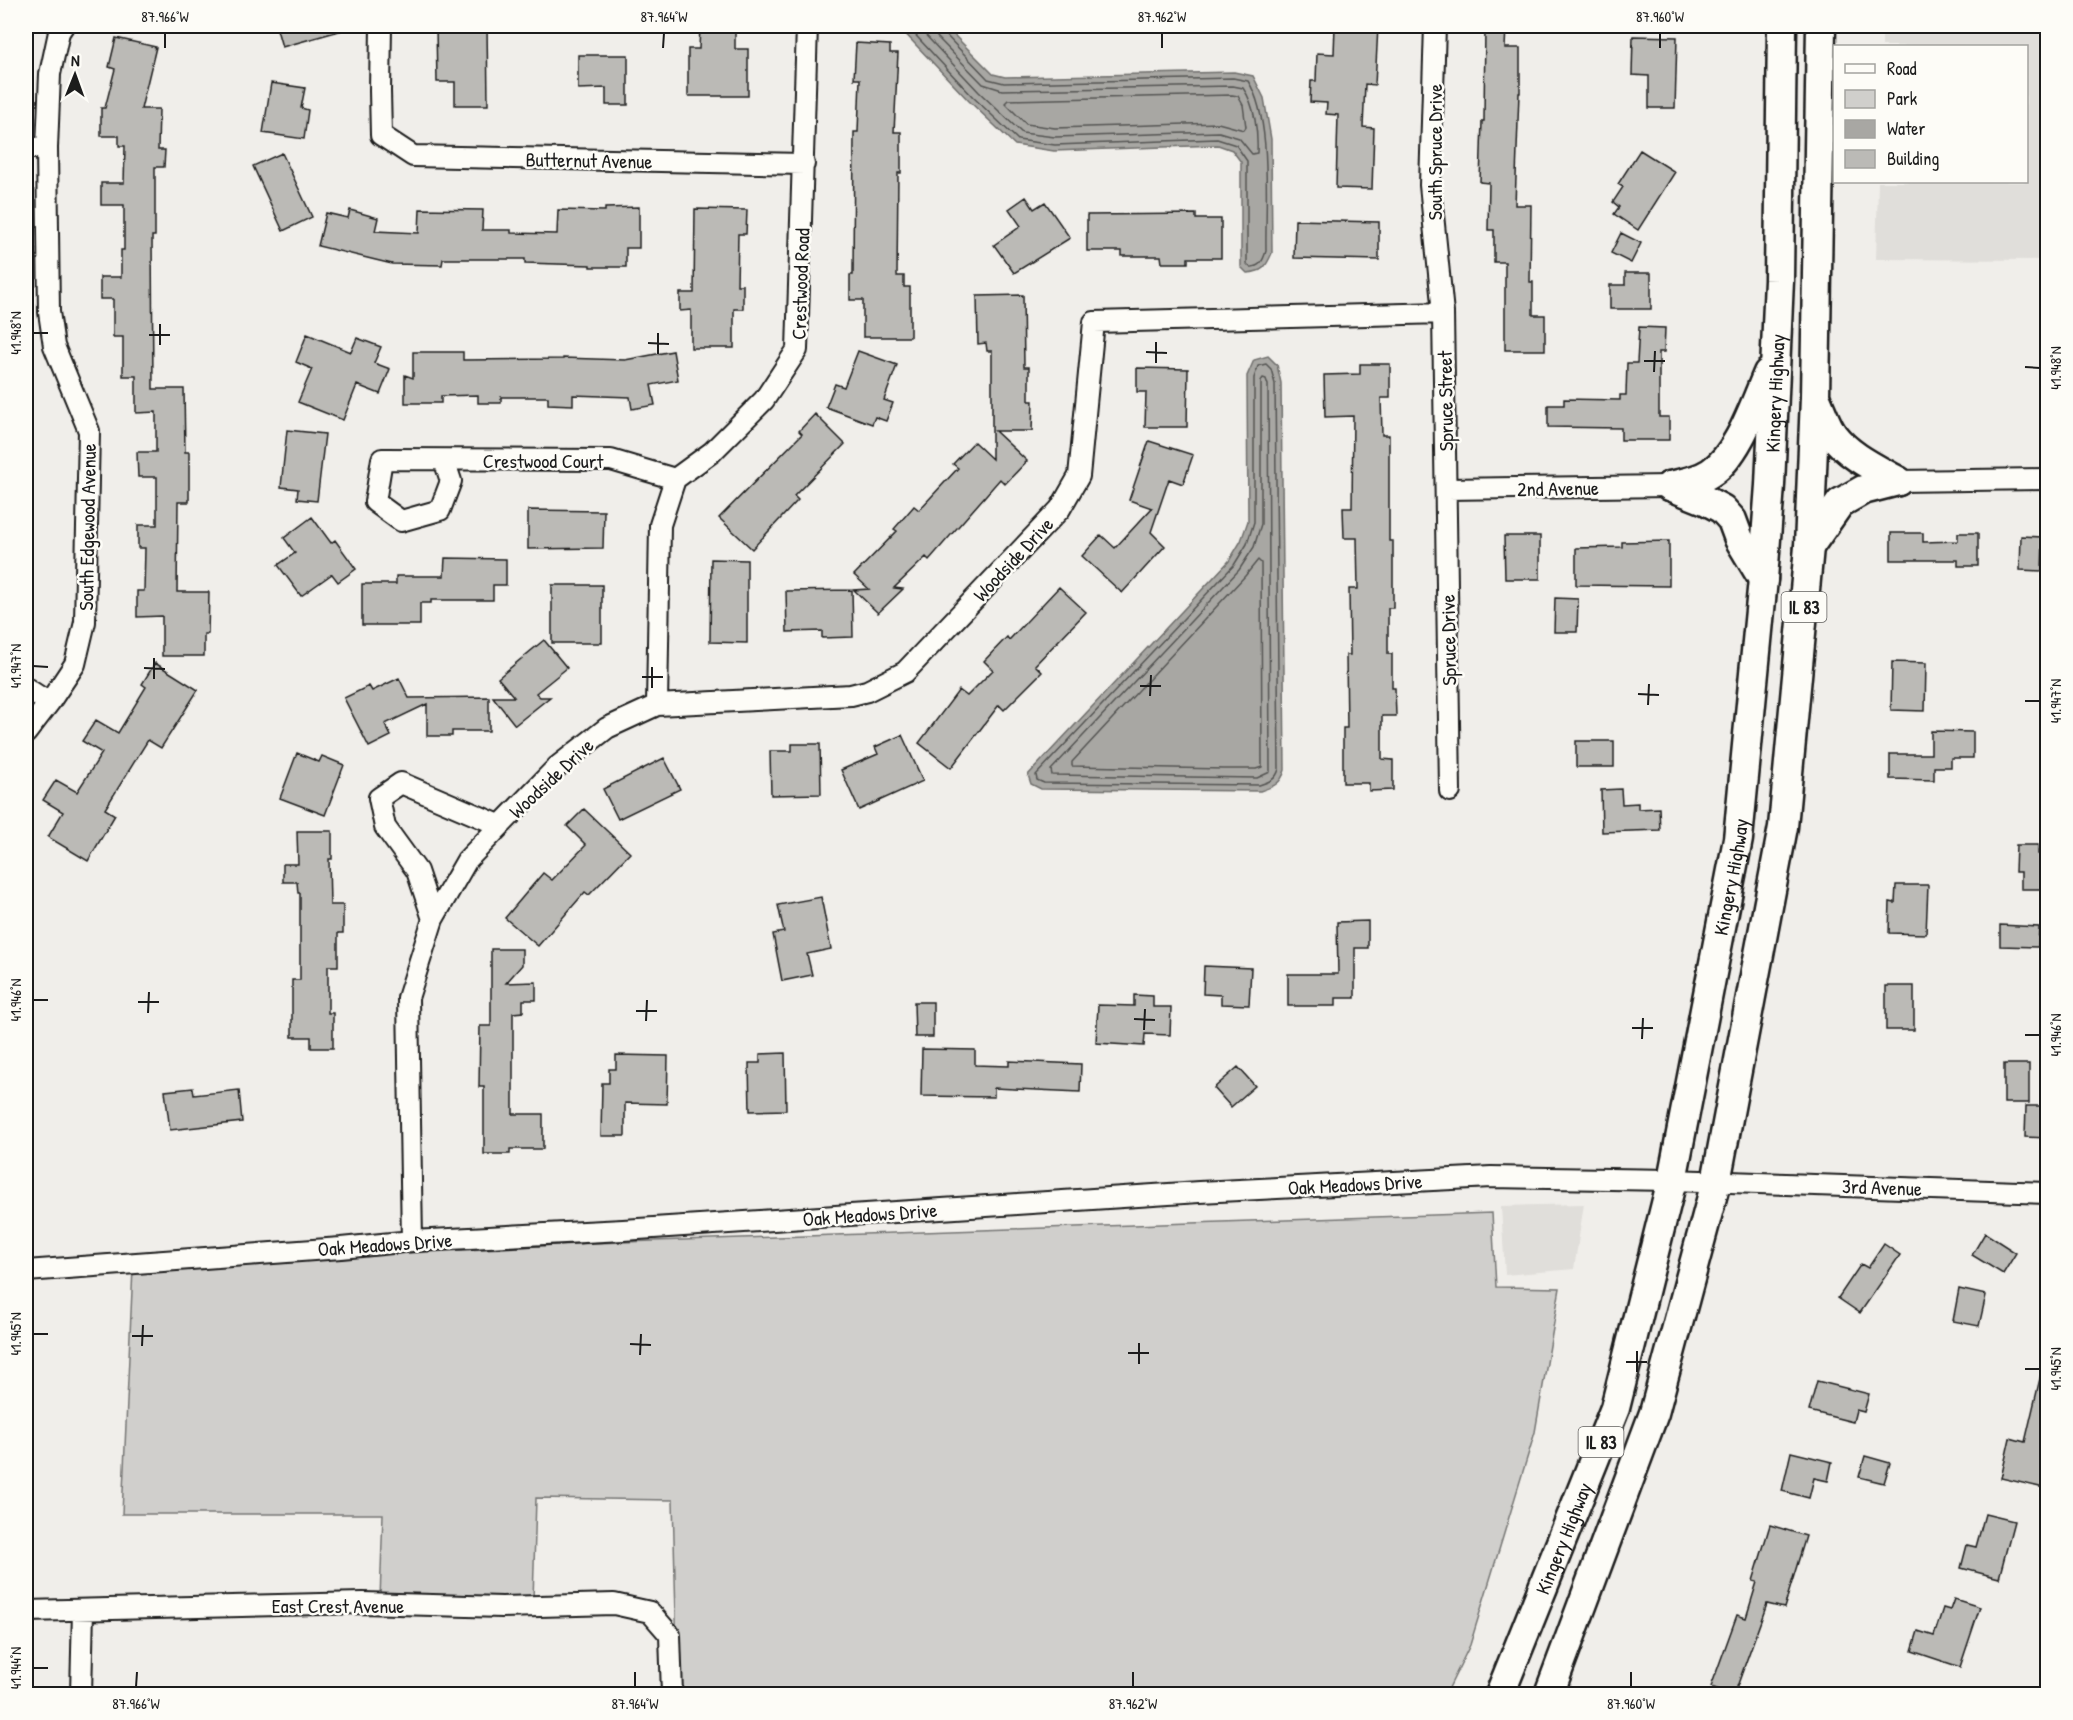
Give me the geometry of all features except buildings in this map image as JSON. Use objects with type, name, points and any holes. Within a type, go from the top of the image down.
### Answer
[{"type":"highway","name":"Kingery Highway","points":[[1500,1695],[1615,1408],[1672,1180],[1738,839],[1763,579],[1775,359],[1779,280],[1782,26]]},
{"type":"highway","name":"Kingery Highway","points":[[1549,1695],[1650,1427],[1716,1182],[1784,827],[1809,547],[1815,397],[1821,26]]},
{"type":"highway","points":[[1670,486],[1694,481],[1709,473],[1729,456],[1775,359]]},
{"type":"highway","points":[[1815,397],[1832,434],[1845,448],[1864,462],[1898,481]]},
{"type":"highway","points":[[1809,547],[1840,503],[1863,490],[1898,481]]},
{"type":"highway","points":[[1670,486],[1722,509],[1732,520],[1739,539],[1763,579]]},
{"type":"street","name":"South Edgewood Avenue","points":[[26,733],[49,704],[75,663],[85,622],[89,431],[54,346],[49,312],[47,148],[50,74],[59,32],[63,26]]},
{"type":"street","name":"Butternut Avenue","points":[[381,26],[381,135],[413,156],[804,164]]},
{"type":"street","name":"Crestwood Road","points":[[675,479],[712,452],[764,400],[798,350],[807,26]]},
{"type":"street","name":"South Spruce Drive","points":[[1435,26],[1430,185],[1443,313]]},
{"type":"street","points":[[26,148],[47,148]]},
{"type":"street","name":"Spruce Street","points":[[1443,313],[1447,489]]},
{"type":"street","name":"Woodside Drive","points":[[412,1241],[408,998],[433,919],[467,860],[556,767],[607,728],[657,705],[851,695],[867,691],[905,672],[1060,508],[1078,476],[1094,322],[1443,313]]},
{"type":"street","name":"Crestwood Court","points":[[444,460],[611,460],[675,479]]},
{"type":"street","points":[[657,705],[660,525],[675,479]]},
{"type":"street","points":[[1898,481],[2048,479]]},
{"type":"street","name":"2nd Avenue","points":[[1447,489],[1670,486]]},
{"type":"street","name":"Spruce Drive","points":[[1447,489],[1450,791]]},
{"type":"street","points":[[26,687],[49,704]]},
{"type":"street","name":"Woodside Drive","points":[[433,919],[417,871],[385,827],[379,798],[400,783],[500,825]]},
{"type":"street","name":"Oak Meadows Drive","points":[[26,1271],[412,1241],[615,1231],[1199,1192],[1491,1178],[1716,1182]]},
{"type":"street","name":"3rd Avenue","points":[[1716,1182],[2048,1192]]},
{"type":"street","name":"East Crest Avenue","points":[[26,1611],[363,1603],[502,1607],[614,1604],[650,1612],[670,1635],[672,1695]]},
{"type":"street","points":[[81,1695],[83,1610]]},
{"type":"shaded area","points":[[1882,26],[2047,26],[2047,260],[1876,259],[1878,183],[2028,183],[2028,45],[1882,45]]},
{"type":"shaded area","points":[[1584,1204],[1574,1269],[1505,1275],[1501,1206]]},
{"type":"green space","points":[[1492,1213],[1496,1287],[1560,1288],[1535,1432],[1470,1645],[1446,1694],[678,1694],[673,1500],[536,1498],[533,1600],[380,1599],[383,1514],[122,1514],[133,1268],[595,1243]]},
{"type":"water","points":[[898,26],[945,26],[993,74],[1005,77],[1234,72],[1253,76],[1264,98],[1271,139],[1272,253],[1266,265],[1260,270],[1247,273],[1241,267],[1241,162],[1232,150],[1218,145],[1054,151],[1015,145],[969,101]]},
{"type":"water","points":[[1268,356],[1277,365],[1281,383],[1285,770],[1281,779],[1273,786],[1260,791],[1041,789],[1031,784],[1028,775],[1229,561],[1241,541],[1248,521],[1247,376],[1254,360]]}]
